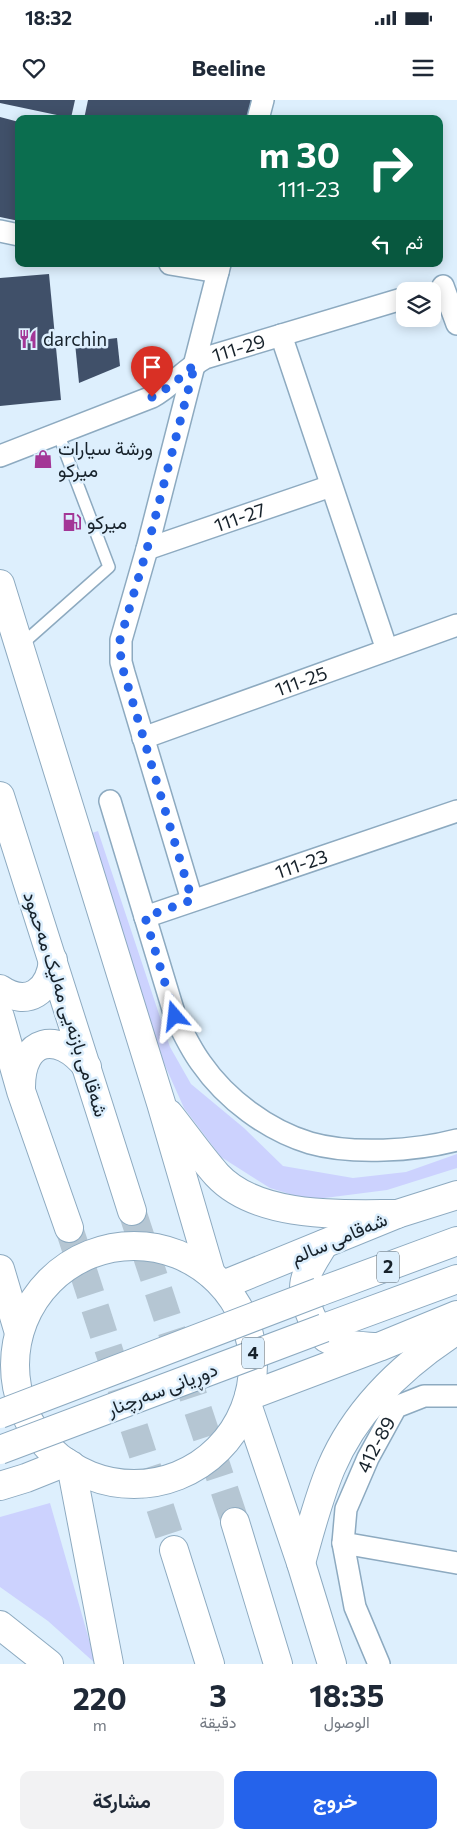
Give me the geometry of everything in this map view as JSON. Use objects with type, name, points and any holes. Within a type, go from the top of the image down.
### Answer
[{"type":"main road","points":[[0,584],[217,1280]]},
{"type":"main road","name":"شەقامی بازنەیی مەلیک مەحمود","points":[[0,796],[132,1211]]},
{"type":"main road","points":[[0,989],[8,994],[19,997],[34,994],[43,988],[49,980],[53,960]]},
{"type":"main road","points":[[0,1017],[21,1091],[70,1228]]},
{"type":"main road","points":[[21,1091],[24,1062],[31,1052],[46,1044],[57,1044],[70,1049],[87,1067]]},
{"type":"main road","points":[[161,1103],[217,1175],[230,1187],[247,1196],[281,1207],[310,1212],[397,1214]]},
{"type":"main road","name":"شەقامی سالم","points":[[217,1280],[324,1244],[397,1214],[457,1195]]},
{"type":"main road","name":"دوڕیانی سەرچنار","points":[[0,1414],[457,1241]]},
{"type":"main road","points":[[324,1244],[306,1272],[303,1287],[306,1306],[315,1324],[326,1338],[349,1345],[380,1347]]},
{"type":"main road","name":"4","points":[[129,1247],[158,1249],[177,1254],[195,1263],[217,1280],[241,1312],[251,1342],[253,1369],[248,1400],[240,1420],[219,1449],[190,1470],[173,1477],[156,1481],[121,1483],[103,1480],[86,1474],[68,1464],[53,1452],[41,1439],[24,1410],[12,1351],[26,1314],[36,1297],[49,1282],[64,1269],[81,1259],[99,1252],[129,1247]]},
{"type":"main road","points":[[0,1269],[12,1351]]},
{"type":"main road","name":"دوڕیانی سەرچنار","points":[[0,1450],[457,1279]]},
{"type":"main road","points":[[248,1400],[457,1315]]},
{"type":"main road","points":[[301,1563],[319,1500],[331,1467],[354,1428],[371,1403],[390,1381],[437,1343],[457,1330]]},
{"type":"main road","name":"4","points":[[248,1400],[332,1664]]},
{"type":"main road","points":[[0,1486],[68,1464],[109,1664]]},
{"type":"main road","points":[[235,1522],[278,1664]]},
{"type":"main road","points":[[174,1550],[210,1664]]},
{"type":"main road","points":[[0,1625],[49,1664]]},
{"type":"street","points":[[259,115],[263,100]]},
{"type":"street","points":[[0,231],[15,234]]},
{"type":"street","points":[[192,900],[121,662],[120,640],[147,549],[219,268]]},
{"type":"street","points":[[442,286],[457,324]]},
{"type":"street","name":"111-29","points":[[0,456],[152,397],[172,385],[195,364],[205,358],[396,301]]},
{"type":"street","points":[[281,336],[387,650]]},
{"type":"street","name":"111-27","points":[[147,549],[331,486]]},
{"type":"street","name":"111-25","points":[[144,738],[457,625]]},
{"type":"street","points":[[110,801],[175,1016],[186,1041],[201,1064],[219,1085],[246,1109],[285,1133],[310,1143],[352,1150],[394,1150],[436,1146],[457,1140]]},
{"type":"street","name":"111-23","points":[[145,917],[457,810]]},
{"type":"street","name":"412-89","points":[[379,1664],[356,1607],[342,1543],[346,1509],[368,1458],[396,1408],[424,1396],[457,1396]]},
{"type":"street","points":[[342,1543],[457,1563]]},
{"type":"lane","points":[[19,646],[109,567],[58,433]]},
{"type":"shaded area","points":[[98,831],[170,1047],[191,1084],[244,1128],[283,1166],[353,1178],[406,1172],[457,1154],[457,1168],[387,1190],[309,1200],[270,1188],[221,1157],[184,1108],[150,1032],[86,835]]},
{"type":"shaded area","points":[[50,1503],[96,1664],[48,1621],[0,1587],[0,1517]]},
{"type":"building","points":[[0,100],[75,100],[72,115],[57,115],[0,103]]},
{"type":"building","points":[[88,100],[255,100],[251,115],[85,115]]},
{"type":"building","points":[[0,117],[15,121],[15,220],[0,217]]},
{"type":"building","name":"darchin","points":[[49,274],[61,400],[0,406],[0,278]]},
{"type":"building","points":[[117,338],[120,366],[79,383],[75,343]]},
{"type":"tunnel","points":[[132,1211],[235,1522]]},
{"type":"tunnel","points":[[69,1228],[174,1550]]},
{"type":"place","name":"darchin","points":[[28,339]]},
{"type":"place","name":"ورشة سیارات میرکو","points":[[43,459]]},
{"type":"place","name":"میرکو","points":[[72,522]]},
{"type":"route","points":[[152,397],[172,385],[195,364],[147,549],[120,640],[121,662],[124,673],[192,900],[145,917],[175,1016]]}]
